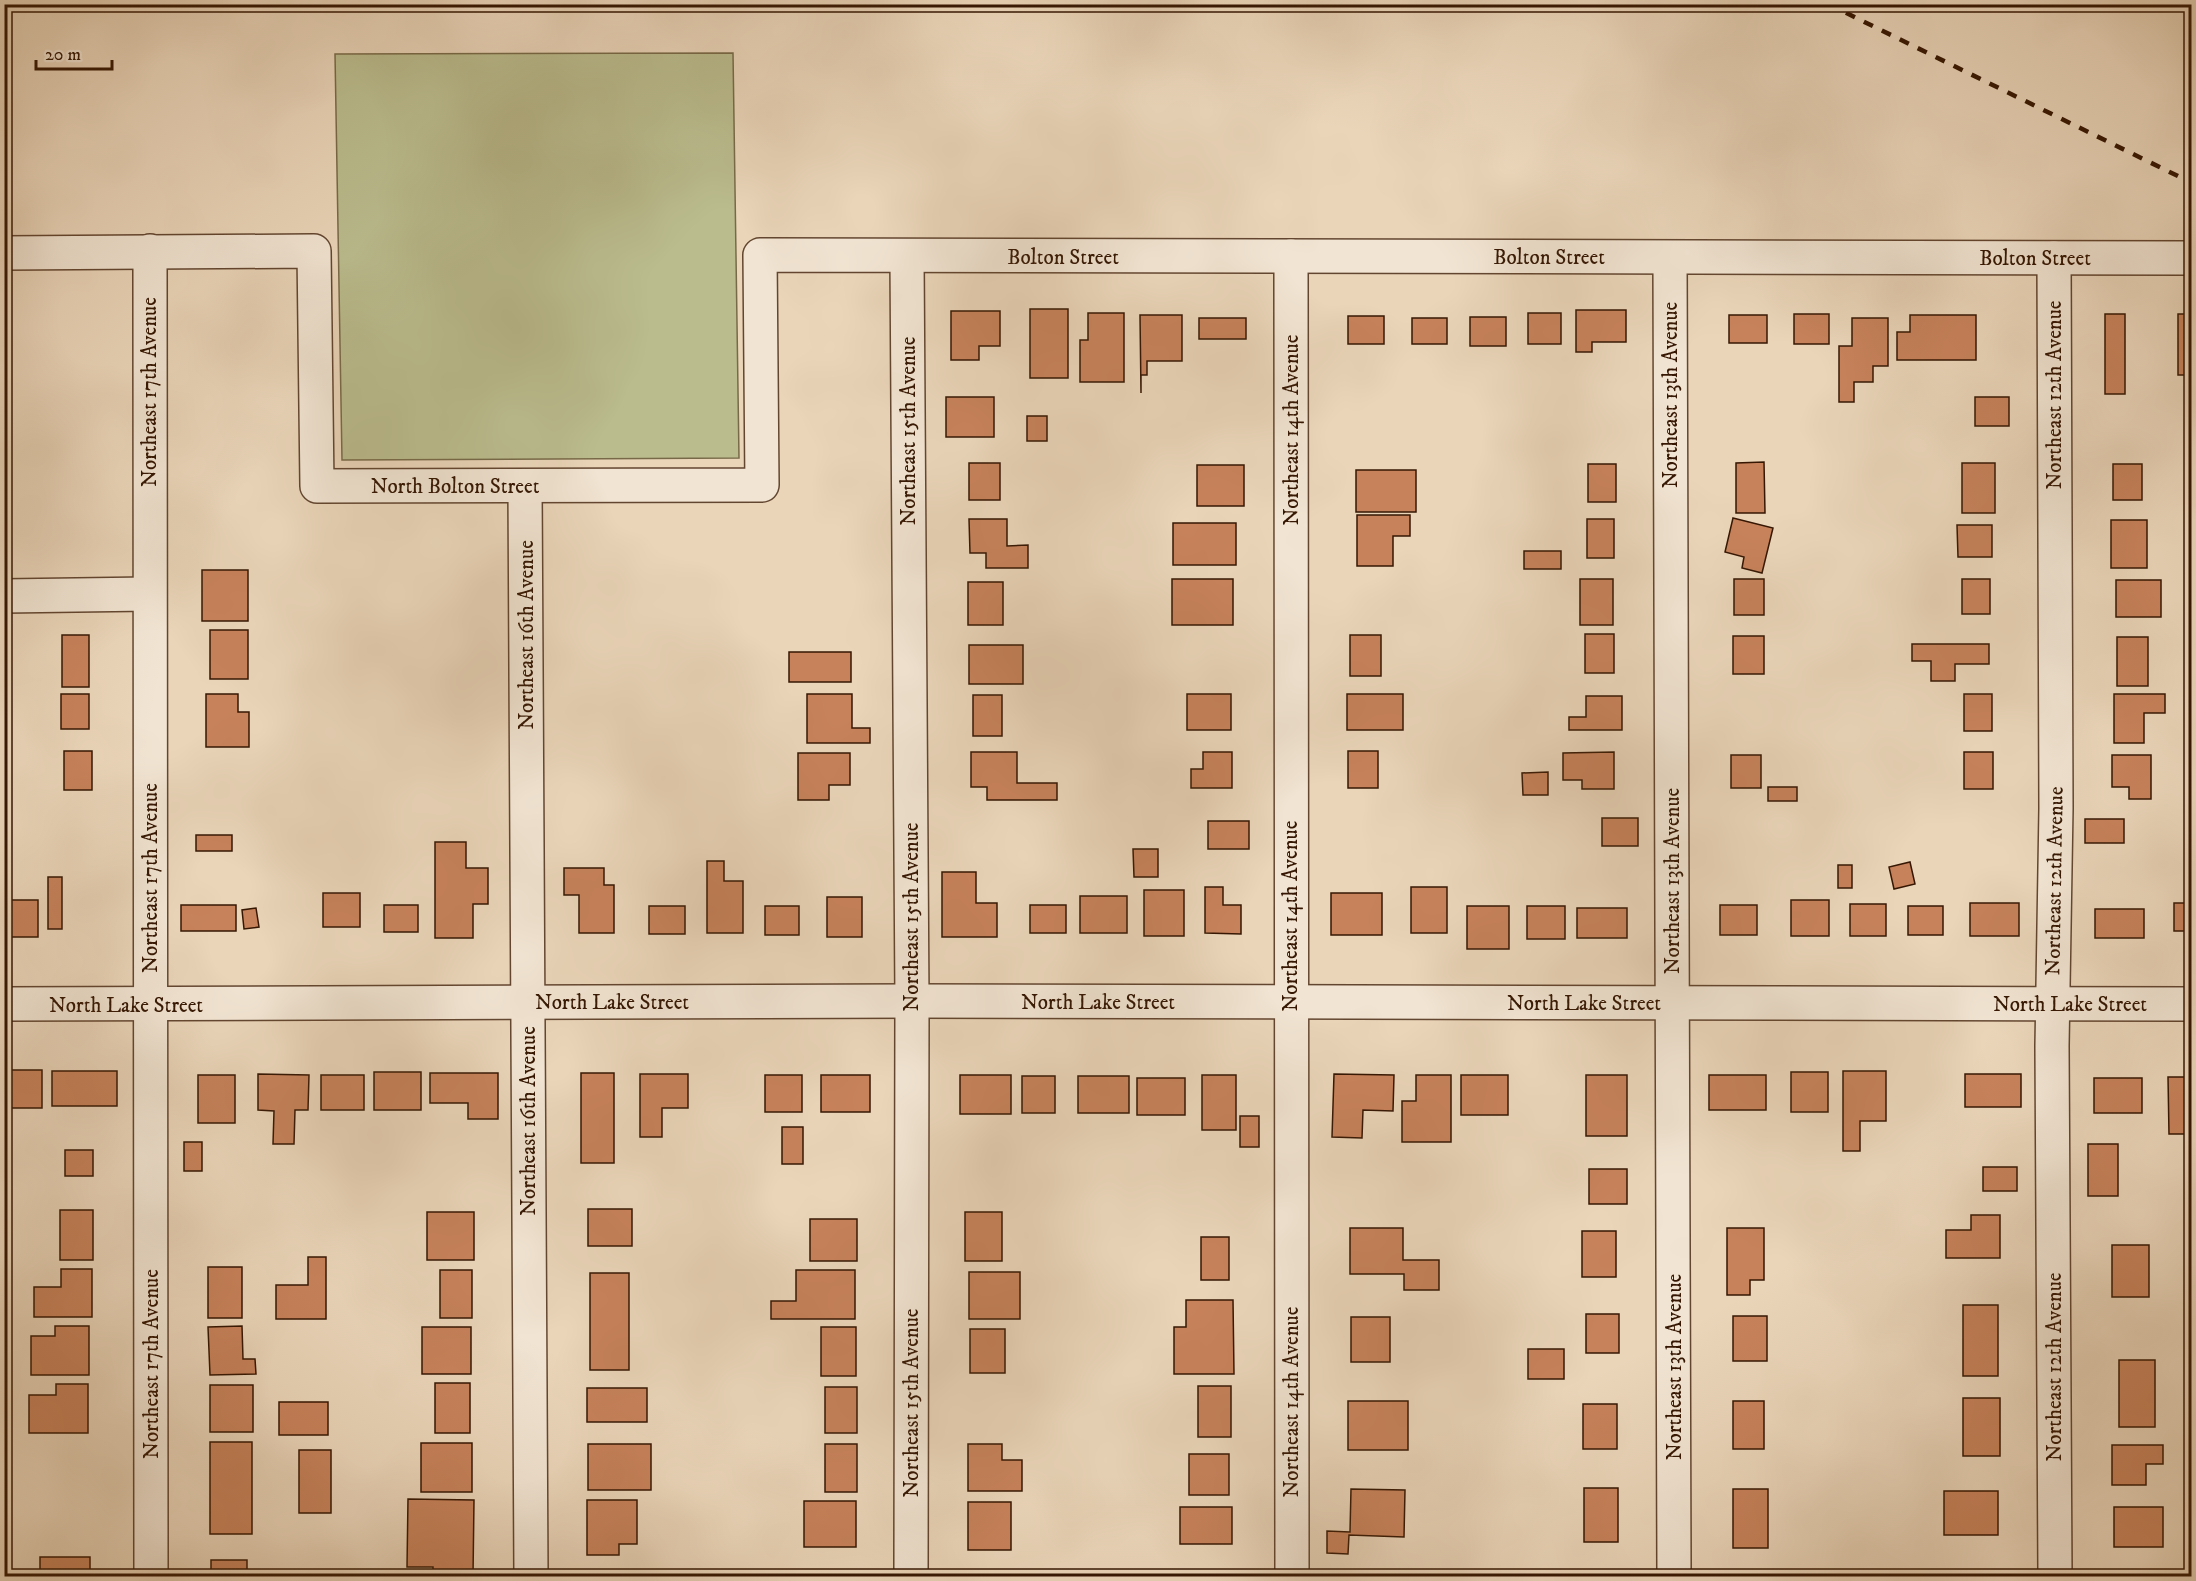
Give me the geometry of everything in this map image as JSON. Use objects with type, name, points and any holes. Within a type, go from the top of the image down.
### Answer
[{"type":"street","name":"Northeast 17th Avenue","points":[[150,251],[151,1576]]},
{"type":"street","name":"North Bolton Street","points":[[4,253],[314,251],[317,486],[762,484],[760,255],[908,258]]},
{"type":"street","name":"Bolton Street","points":[[908,258],[1291,256],[2192,258]]},
{"type":"street","name":"Northeast 14th Avenue","points":[[1291,256],[1292,1576]]},
{"type":"street","name":"Northeast 15th Avenue","points":[[908,258],[912,1001],[911,1576]]},
{"type":"street","name":"Northeast 13th Avenue","points":[[1670,258],[1674,1576]]},
{"type":"street","name":"Northeast 12th Avenue","points":[[2054,258],[2055,1576]]},
{"type":"street","name":"Northeast 16th Avenue","points":[[525,486],[531,1576]]},
{"type":"street","points":[[4,596],[149,594]]},
{"type":"street","name":"North Lake Street","points":[[4,1004],[150,1006],[912,1001],[2192,1004]]},
{"type":"green space","points":[[733,53],[739,458],[342,460],[335,54]]},
{"type":"building","points":[[1030,309],[1068,309],[1068,378],[1030,378]]},
{"type":"building","points":[[1576,310],[1626,310],[1626,342],[1592,342],[1592,352],[1576,352]]},
{"type":"building","points":[[951,311],[1000,311],[1000,346],[979,346],[979,360],[951,360]]},
{"type":"building","points":[[1088,313],[1124,313],[1124,382],[1080,382],[1080,340],[1088,340]]},
{"type":"building","points":[[1528,313],[1561,313],[1561,344],[1528,344]]},
{"type":"building","points":[[1794,314],[1829,314],[1829,344],[1794,344]]},
{"type":"building","points":[[2105,314],[2125,314],[2125,394],[2105,394]]},
{"type":"building","points":[[2178,314],[2192,314],[2192,375],[2178,375]]},
{"type":"building","points":[[1140,315],[1182,315],[1182,361],[1147,361],[1147,375],[1141,375],[1141,393]]},
{"type":"building","points":[[1729,315],[1767,315],[1767,343],[1729,343]]},
{"type":"building","points":[[1910,315],[1976,315],[1976,360],[1897,360],[1897,332],[1910,332]]},
{"type":"building","points":[[1348,316],[1384,316],[1384,344],[1348,344]]},
{"type":"building","points":[[1470,317],[1506,317],[1506,346],[1470,346]]},
{"type":"building","points":[[1199,318],[1246,318],[1246,339],[1199,339]]},
{"type":"building","points":[[1412,318],[1447,318],[1447,344],[1412,344]]},
{"type":"building","points":[[1852,318],[1888,318],[1888,366],[1873,366],[1873,382],[1854,382],[1854,402],[1839,402],[1839,346],[1852,346]]},
{"type":"building","points":[[946,397],[994,397],[994,437],[946,437]]},
{"type":"building","points":[[1975,397],[2009,397],[2009,426],[1975,426]]},
{"type":"building","points":[[1027,416],[1047,416],[1047,441],[1027,441]]},
{"type":"building","points":[[1764,462],[1765,513],[1736,513],[1736,463]]},
{"type":"building","points":[[969,463],[1000,463],[1000,500],[969,500]]},
{"type":"building","points":[[1962,463],[1995,463],[1995,513],[1962,513]]},
{"type":"building","points":[[1588,464],[1616,464],[1616,502],[1588,502]]},
{"type":"building","points":[[2113,464],[2142,464],[2142,500],[2113,500]]},
{"type":"building","points":[[1197,465],[1244,465],[1244,506],[1197,506]]},
{"type":"building","points":[[1356,470],[1416,470],[1416,512],[1356,512]]},
{"type":"building","points":[[1357,515],[1410,515],[1410,536],[1393,536],[1393,566],[1357,566]]},
{"type":"building","points":[[1733,518],[1773,528],[1762,573],[1742,568],[1744,557],[1725,552]]},
{"type":"building","points":[[969,519],[1007,519],[1007,546],[1028,545],[1028,568],[986,568],[986,553],[970,553]]},
{"type":"building","points":[[1587,519],[1614,519],[1614,558],[1587,558]]},
{"type":"building","points":[[2111,520],[2147,520],[2147,568],[2111,568]]},
{"type":"building","points":[[1173,523],[1236,523],[1236,565],[1173,565]]},
{"type":"building","points":[[1957,525],[1992,525],[1992,557],[1958,557]]},
{"type":"building","points":[[1524,551],[1561,551],[1561,569],[1524,569]]},
{"type":"building","points":[[202,570],[248,570],[248,621],[202,621]]},
{"type":"building","points":[[1172,579],[1233,579],[1233,625],[1172,625]]},
{"type":"building","points":[[1580,579],[1613,579],[1613,625],[1580,625]]},
{"type":"building","points":[[1734,579],[1764,579],[1764,615],[1734,615]]},
{"type":"building","points":[[1962,579],[1990,579],[1990,614],[1962,614]]},
{"type":"building","points":[[2116,580],[2161,580],[2161,617],[2116,617]]},
{"type":"building","points":[[968,582],[1003,582],[1003,625],[968,625]]},
{"type":"building","points":[[210,630],[248,630],[248,679],[210,679]]},
{"type":"building","points":[[1585,634],[1614,634],[1614,673],[1585,673]]},
{"type":"building","points":[[62,635],[89,635],[89,687],[62,687]]},
{"type":"building","points":[[1350,635],[1381,635],[1381,676],[1350,676]]},
{"type":"building","points":[[1733,636],[1764,636],[1764,674],[1733,674]]},
{"type":"building","points":[[2117,637],[2148,637],[2148,686],[2117,686]]},
{"type":"building","points":[[1912,644],[1989,644],[1989,664],[1955,664],[1955,681],[1931,681],[1931,661],[1912,661]]},
{"type":"building","points":[[969,645],[1023,645],[1023,684],[969,684]]},
{"type":"building","points":[[789,652],[851,652],[851,682],[789,682]]},
{"type":"building","points":[[61,694],[89,694],[89,729],[61,729]]},
{"type":"building","points":[[206,694],[238,694],[238,712],[249,712],[249,747],[206,747]]},
{"type":"building","points":[[807,694],[852,694],[852,728],[870,728],[870,743],[807,743]]},
{"type":"building","points":[[1187,694],[1231,694],[1231,730],[1187,730]]},
{"type":"building","points":[[1347,694],[1403,694],[1403,730],[1347,730]]},
{"type":"building","points":[[1964,694],[1992,694],[1992,731],[1964,731]]},
{"type":"building","points":[[2114,694],[2165,694],[2165,713],[2144,713],[2144,743],[2114,743]]},
{"type":"building","points":[[973,695],[1002,695],[1002,736],[973,736]]},
{"type":"building","points":[[1586,696],[1622,696],[1622,730],[1569,730],[1569,717],[1586,717]]},
{"type":"building","points":[[64,751],[92,751],[92,790],[64,790]]},
{"type":"building","points":[[1348,751],[1378,751],[1378,788],[1348,788]]},
{"type":"building","points":[[971,752],[1017,752],[1017,783],[1057,783],[1057,800],[987,800],[987,787],[971,787]]},
{"type":"building","points":[[1203,752],[1232,752],[1232,788],[1191,788],[1191,769],[1203,769]]},
{"type":"building","points":[[1614,752],[1614,789],[1582,789],[1582,780],[1563,780],[1563,753]]},
{"type":"building","points":[[1964,752],[1993,752],[1993,789],[1964,789]]},
{"type":"building","points":[[798,753],[850,753],[850,785],[829,785],[829,800],[798,800]]},
{"type":"building","points":[[1731,755],[1761,755],[1761,788],[1731,788]]},
{"type":"building","points":[[2112,755],[2151,755],[2151,799],[2129,799],[2129,787],[2112,787]]},
{"type":"building","points":[[1548,772],[1548,795],[1523,795],[1522,773]]},
{"type":"building","points":[[1768,787],[1797,787],[1797,801],[1768,801]]},
{"type":"building","points":[[1602,818],[1638,818],[1638,846],[1602,846]]},
{"type":"building","points":[[2085,819],[2124,819],[2124,843],[2085,843]]},
{"type":"building","points":[[1208,821],[1249,821],[1249,849],[1208,849]]},
{"type":"building","points":[[196,835],[232,835],[232,851],[196,851]]},
{"type":"building","points":[[435,842],[466,842],[466,868],[488,868],[488,904],[473,904],[473,938],[435,938]]},
{"type":"building","points":[[1133,849],[1158,849],[1158,877],[1134,877]]},
{"type":"building","points":[[707,861],[724,861],[724,881],[743,881],[743,933],[707,933]]},
{"type":"building","points":[[1910,862],[1915,884],[1894,889],[1889,867]]},
{"type":"building","points":[[1838,865],[1852,865],[1852,888],[1838,888]]},
{"type":"building","points":[[564,868],[604,868],[604,885],[614,885],[614,933],[579,933],[579,895],[564,895]]},
{"type":"building","points":[[942,872],[976,872],[976,903],[997,903],[997,937],[942,937]]},
{"type":"building","points":[[48,877],[62,877],[62,929],[48,929]]},
{"type":"building","points":[[1205,887],[1223,887],[1223,905],[1241,905],[1241,934],[1205,933]]},
{"type":"building","points":[[1411,887],[1447,887],[1447,933],[1411,933]]},
{"type":"building","points":[[1144,890],[1184,890],[1184,936],[1144,936]]},
{"type":"building","points":[[323,893],[360,893],[360,927],[323,927]]},
{"type":"building","points":[[1331,893],[1382,893],[1382,935],[1331,935]]},
{"type":"building","points":[[1080,896],[1127,896],[1127,933],[1080,933]]},
{"type":"building","points":[[827,897],[862,897],[862,937],[827,937]]},
{"type":"building","points":[[4,900],[38,900],[38,937],[4,937]]},
{"type":"building","points":[[1791,900],[1829,900],[1829,936],[1791,936]]},
{"type":"building","points":[[1970,903],[2019,903],[2019,936],[1970,936]]},
{"type":"building","points":[[2174,903],[2192,903],[2192,931],[2174,931]]},
{"type":"building","points":[[1850,904],[1886,904],[1886,936],[1850,936]]},
{"type":"building","points":[[181,905],[236,905],[236,931],[181,931]]},
{"type":"building","points":[[384,905],[418,905],[418,932],[384,932]]},
{"type":"building","points":[[1030,905],[1066,905],[1066,933],[1030,933]]},
{"type":"building","points":[[1720,905],[1757,905],[1757,935],[1720,935]]},
{"type":"building","points":[[649,906],[685,906],[685,934],[649,934]]},
{"type":"building","points":[[765,906],[799,906],[799,935],[765,935]]},
{"type":"building","points":[[1467,906],[1509,906],[1509,949],[1467,949]]},
{"type":"building","points":[[1527,906],[1565,906],[1565,939],[1527,939]]},
{"type":"building","points":[[1908,906],[1943,906],[1943,935],[1908,935]]},
{"type":"building","points":[[256,908],[259,927],[244,929],[242,910]]},
{"type":"building","points":[[1577,908],[1627,908],[1627,938],[1577,938]]},
{"type":"building","points":[[2095,909],[2144,909],[2144,938],[2095,938]]},
{"type":"building","points":[[4,1070],[42,1070],[42,1108],[4,1108]]},
{"type":"building","points":[[52,1071],[117,1071],[117,1106],[52,1106]]},
{"type":"building","points":[[1843,1071],[1886,1071],[1886,1121],[1860,1121],[1860,1151],[1843,1151]]},
{"type":"building","points":[[374,1072],[421,1072],[421,1110],[374,1110]]},
{"type":"building","points":[[1791,1072],[1828,1072],[1828,1112],[1791,1112]]},
{"type":"building","points":[[430,1073],[498,1073],[498,1119],[468,1119],[468,1103],[430,1103]]},
{"type":"building","points":[[581,1073],[614,1073],[614,1163],[581,1163]]},
{"type":"building","points":[[258,1074],[309,1075],[308,1110],[295,1110],[294,1144],[273,1144],[274,1111],[258,1110]]},
{"type":"building","points":[[640,1074],[688,1074],[688,1108],[662,1108],[662,1137],[640,1137]]},
{"type":"building","points":[[1334,1074],[1394,1075],[1393,1111],[1363,1110],[1362,1138],[1332,1137]]},
{"type":"building","points":[[1965,1074],[2021,1074],[2021,1107],[1965,1107]]},
{"type":"building","points":[[198,1075],[235,1075],[235,1123],[198,1123]]},
{"type":"building","points":[[321,1075],[364,1075],[364,1110],[321,1110]]},
{"type":"building","points":[[765,1075],[802,1075],[802,1112],[765,1112]]},
{"type":"building","points":[[821,1075],[870,1075],[870,1112],[821,1112]]},
{"type":"building","points":[[960,1075],[1011,1075],[1011,1114],[960,1114]]},
{"type":"building","points":[[1202,1075],[1236,1075],[1236,1130],[1202,1130]]},
{"type":"building","points":[[1416,1075],[1451,1075],[1451,1142],[1402,1142],[1402,1101],[1416,1101]]},
{"type":"building","points":[[1461,1075],[1508,1075],[1508,1115],[1461,1115]]},
{"type":"building","points":[[1586,1075],[1627,1075],[1627,1136],[1586,1136]]},
{"type":"building","points":[[1709,1075],[1766,1075],[1766,1110],[1709,1110]]},
{"type":"building","points":[[1022,1076],[1055,1076],[1055,1113],[1022,1113]]},
{"type":"building","points":[[1078,1076],[1129,1076],[1129,1113],[1078,1113]]},
{"type":"building","points":[[2168,1077],[2192,1077],[2192,1134],[2169,1134]]},
{"type":"building","points":[[1137,1078],[1185,1078],[1185,1115],[1137,1115]]},
{"type":"building","points":[[2094,1078],[2142,1078],[2142,1113],[2094,1113]]},
{"type":"building","points":[[1240,1116],[1259,1116],[1259,1147],[1240,1147]]},
{"type":"building","points":[[782,1127],[803,1127],[803,1164],[782,1164]]},
{"type":"building","points":[[184,1142],[202,1142],[202,1171],[184,1171]]},
{"type":"building","points":[[2088,1144],[2118,1144],[2118,1196],[2088,1196]]},
{"type":"building","points":[[65,1150],[93,1150],[93,1176],[65,1176]]},
{"type":"building","points":[[1983,1167],[2017,1167],[2017,1191],[1983,1191]]},
{"type":"building","points":[[1589,1169],[1627,1169],[1627,1204],[1589,1204]]},
{"type":"building","points":[[588,1209],[632,1209],[632,1246],[588,1246]]},
{"type":"building","points":[[60,1210],[93,1210],[93,1260],[60,1260]]},
{"type":"building","points":[[427,1212],[474,1212],[474,1260],[427,1260]]},
{"type":"building","points":[[965,1212],[1002,1212],[1002,1261],[965,1261]]},
{"type":"building","points":[[1971,1215],[2000,1215],[2000,1258],[1946,1258],[1946,1230],[1971,1230]]},
{"type":"building","points":[[810,1219],[857,1219],[857,1261],[810,1261]]},
{"type":"building","points":[[1350,1228],[1403,1228],[1403,1260],[1439,1260],[1439,1290],[1404,1290],[1404,1274],[1350,1274]]},
{"type":"building","points":[[1727,1228],[1764,1228],[1764,1280],[1750,1280],[1750,1295],[1727,1295]]},
{"type":"building","points":[[1582,1231],[1616,1231],[1616,1277],[1582,1277]]},
{"type":"building","points":[[1201,1237],[1229,1237],[1229,1280],[1201,1280]]},
{"type":"building","points":[[2112,1245],[2149,1245],[2149,1297],[2112,1297]]},
{"type":"building","points":[[308,1257],[326,1257],[326,1319],[276,1319],[276,1285],[308,1285]]},
{"type":"building","points":[[208,1267],[242,1267],[242,1318],[208,1318]]},
{"type":"building","points":[[61,1269],[92,1269],[92,1317],[34,1317],[34,1287],[61,1287]]},
{"type":"building","points":[[440,1270],[472,1270],[472,1318],[440,1318]]},
{"type":"building","points":[[796,1270],[855,1270],[855,1319],[771,1319],[771,1301],[796,1301]]},
{"type":"building","points":[[969,1272],[1020,1272],[1020,1319],[969,1319]]},
{"type":"building","points":[[590,1273],[629,1273],[629,1370],[590,1370]]},
{"type":"building","points":[[1186,1300],[1233,1300],[1234,1374],[1174,1374],[1174,1327],[1186,1327]]},
{"type":"building","points":[[1963,1305],[1998,1305],[1998,1376],[1963,1376]]},
{"type":"building","points":[[1586,1314],[1619,1314],[1619,1353],[1586,1353]]},
{"type":"building","points":[[1733,1316],[1767,1316],[1767,1361],[1733,1361]]},
{"type":"building","points":[[1351,1317],[1390,1317],[1390,1362],[1351,1362]]},
{"type":"building","points":[[55,1326],[89,1326],[89,1375],[31,1375],[31,1336],[55,1336]]},
{"type":"building","points":[[242,1326],[243,1359],[255,1359],[256,1374],[210,1375],[208,1327]]},
{"type":"building","points":[[422,1327],[471,1327],[471,1374],[422,1374]]},
{"type":"building","points":[[821,1327],[856,1327],[856,1376],[821,1376]]},
{"type":"building","points":[[970,1329],[1005,1329],[1005,1373],[970,1373]]},
{"type":"building","points":[[1528,1349],[1564,1349],[1564,1379],[1528,1379]]},
{"type":"building","points":[[2119,1360],[2155,1360],[2155,1427],[2119,1427]]},
{"type":"building","points":[[435,1383],[470,1383],[470,1433],[435,1433]]},
{"type":"building","points":[[56,1384],[88,1384],[88,1433],[29,1433],[29,1395],[56,1395]]},
{"type":"building","points":[[210,1385],[253,1385],[253,1432],[210,1432]]},
{"type":"building","points":[[1198,1386],[1231,1386],[1231,1437],[1198,1437]]},
{"type":"building","points":[[825,1387],[857,1387],[857,1433],[825,1433]]},
{"type":"building","points":[[587,1388],[647,1388],[647,1422],[587,1422]]},
{"type":"building","points":[[1963,1398],[2000,1398],[2000,1456],[1963,1456]]},
{"type":"building","points":[[1348,1401],[1408,1401],[1408,1450],[1348,1450]]},
{"type":"building","points":[[1733,1401],[1764,1401],[1764,1449],[1733,1449]]},
{"type":"building","points":[[279,1402],[328,1402],[328,1435],[279,1435]]},
{"type":"building","points":[[1583,1404],[1617,1404],[1617,1449],[1583,1449]]},
{"type":"building","points":[[210,1442],[252,1442],[252,1534],[210,1534]]},
{"type":"building","points":[[421,1443],[472,1443],[472,1492],[421,1492]]},
{"type":"building","points":[[588,1444],[651,1444],[651,1490],[588,1490]]},
{"type":"building","points":[[825,1444],[857,1444],[857,1492],[825,1492]]},
{"type":"building","points":[[968,1444],[1002,1444],[1002,1460],[1022,1460],[1022,1491],[968,1491]]},
{"type":"building","points":[[2112,1445],[2163,1445],[2163,1464],[2146,1464],[2146,1485],[2112,1485]]},
{"type":"building","points":[[299,1450],[331,1450],[331,1513],[299,1513]]},
{"type":"building","points":[[1189,1454],[1229,1454],[1229,1495],[1189,1495]]},
{"type":"building","points":[[1584,1488],[1618,1488],[1618,1542],[1584,1542]]},
{"type":"building","points":[[1351,1489],[1405,1490],[1404,1537],[1349,1535],[1348,1554],[1327,1553],[1327,1531],[1350,1532]]},
{"type":"building","points":[[1733,1489],[1768,1489],[1768,1548],[1733,1548]]},
{"type":"building","points":[[1944,1491],[1998,1491],[1998,1535],[1944,1535]]},
{"type":"building","points":[[408,1499],[474,1500],[473,1576],[433,1576],[433,1567],[407,1567]]},
{"type":"building","points":[[587,1500],[637,1500],[637,1544],[619,1544],[619,1555],[587,1555]]},
{"type":"building","points":[[804,1501],[856,1501],[856,1547],[804,1547]]},
{"type":"building","points":[[968,1502],[1011,1502],[1011,1550],[968,1550]]},
{"type":"building","points":[[1180,1507],[1232,1507],[1232,1544],[1180,1544]]},
{"type":"building","points":[[2114,1507],[2163,1507],[2163,1547],[2114,1547]]},
{"type":"building","points":[[40,1557],[90,1557],[90,1576],[40,1576]]},
{"type":"building","points":[[211,1560],[247,1560],[247,1576],[211,1576]]},
{"type":"railway","points":[[1828,4],[2192,183]]}]
